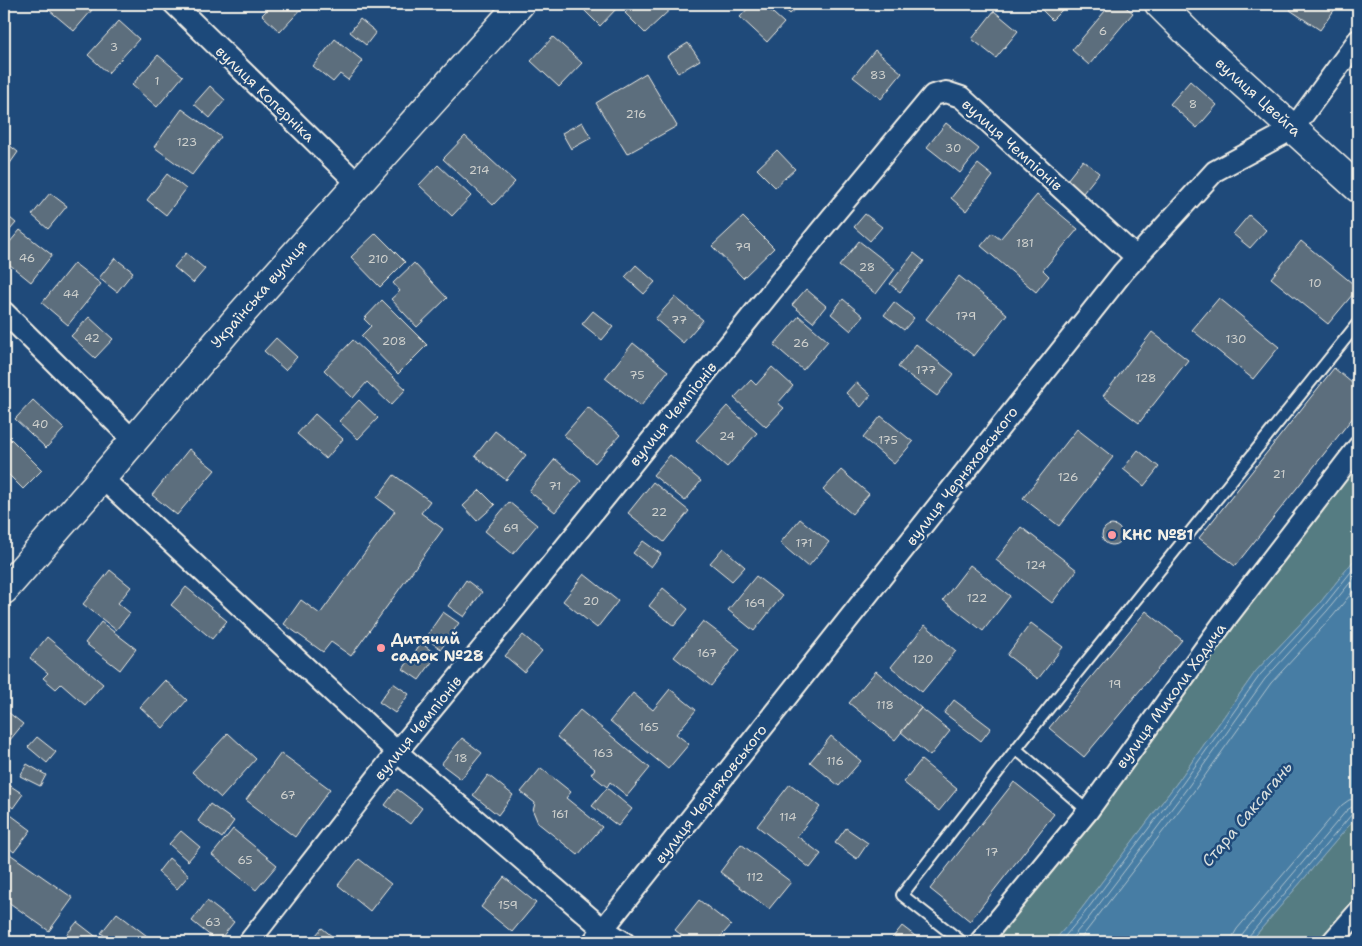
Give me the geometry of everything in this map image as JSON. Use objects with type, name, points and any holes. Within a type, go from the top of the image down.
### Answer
[{"type":"main road","name":"Українська вулиця","points":[[4,590],[242,313],[520,4]]},
{"type":"main road","name":"вулиця Цвейга","points":[[1159,4],[1193,38],[1358,188]]},
{"type":"street","name":"вулиця Коперніка","points":[[174,4],[357,184]]},
{"type":"street","name":"вулиця Черняховського","points":[[598,936],[1123,272],[1215,171],[1293,129],[1358,40]]},
{"type":"street","name":"вулиця Чемпіонів","points":[[250,942],[397,752],[933,95],[946,92],[961,97],[1136,257]]},
{"type":"street","points":[[4,312],[134,440]]},
{"type":"street","name":"вулиця Миколи Ходича","points":[[980,942],[1088,811],[1228,616],[1358,447]]},
{"type":"street","points":[[102,478],[598,936],[624,942]]},
{"type":"street","points":[[1332,942],[1358,912]]},
{"type":"lane","points":[[962,942],[902,895],[1016,749],[1358,323]]},
{"type":"lane","points":[[1016,749],[1088,811]]},
{"type":"green space","points":[[1358,447],[1358,555],[1319,604],[1256,671],[1179,780],[1079,912],[1053,942],[980,942]]},
{"type":"green space","points":[[1358,815],[1358,912],[1332,942],[1250,942]]},
{"type":"water","name":"Стара Саксагань","points":[[1358,555],[1358,815],[1250,942],[1053,942],[1079,912],[1179,780],[1256,671],[1319,604]]},
{"type":"building","points":[[42,4],[84,4],[92,10],[74,31]]},
{"type":"building","points":[[273,4],[305,5],[280,32],[262,15]]},
{"type":"building","points":[[589,4],[614,4],[618,7],[600,26],[584,10]]},
{"type":"building","points":[[635,4],[676,4],[645,33],[625,13]]},
{"type":"building","points":[[752,4],[763,4],[784,23],[767,42],[740,17]]},
{"type":"building","points":[[779,4],[801,4],[790,14]]},
{"type":"building","points":[[1038,4],[1068,4],[1052,20]]},
{"type":"building","points":[[1111,4],[1122,4],[1133,13],[1089,65],[1072,50]]},
{"type":"building","points":[[1295,4],[1333,4],[1337,6],[1320,30],[1290,10]]},
{"type":"building","points":[[994,11],[1018,31],[996,58],[972,39]]},
{"type":"building","points":[[360,19],[376,32],[366,45],[350,32]]},
{"type":"building","points":[[119,21],[139,39],[108,73],[88,55]]},
{"type":"building","points":[[553,37],[582,63],[559,87],[531,61]]},
{"type":"building","points":[[335,39],[363,61],[348,80],[340,74],[333,82],[313,66]]},
{"type":"building","points":[[688,43],[700,60],[678,73],[667,56]]},
{"type":"building","points":[[875,50],[902,73],[881,99],[853,77]]},
{"type":"building","points":[[158,55],[183,76],[157,107],[132,85]]},
{"type":"building","points":[[646,73],[677,126],[627,154],[596,103]]},
{"type":"building","points":[[1190,81],[1217,105],[1197,128],[1170,104]]},
{"type":"building","points":[[210,86],[225,100],[210,118],[194,104]]},
{"type":"building","points":[[182,109],[221,137],[192,175],[154,147]]},
{"type":"building","points":[[582,122],[591,138],[571,149],[562,133]]},
{"type":"building","points":[[946,123],[979,149],[960,173],[927,147]]},
{"type":"building","points":[[465,136],[515,182],[493,205],[443,159]]},
{"type":"building","points":[[4,141],[18,152],[4,172]]},
{"type":"building","points":[[777,150],[795,169],[775,187],[757,169]]},
{"type":"building","points":[[1083,160],[1099,173],[1079,198],[1063,185]]},
{"type":"building","points":[[978,164],[993,176],[966,211],[951,198]]},
{"type":"building","points":[[438,165],[471,196],[452,216],[419,185]]},
{"type":"building","points":[[167,174],[186,189],[166,215],[147,200]]},
{"type":"building","points":[[50,193],[67,206],[48,229],[32,215]]},
{"type":"building","points":[[1037,195],[1078,229],[1043,270],[1049,276],[1036,292],[981,246],[992,233],[1000,239]]},
{"type":"building","points":[[4,213],[16,223],[4,237]]},
{"type":"building","points":[[865,214],[882,227],[870,241],[854,227]]},
{"type":"building","points":[[1249,215],[1266,230],[1250,248],[1233,234]]},
{"type":"building","points":[[743,217],[774,248],[743,278],[712,246]]},
{"type":"building","points":[[20,230],[52,255],[31,282],[4,260],[4,249]]},
{"type":"building","points":[[376,233],[405,262],[380,287],[351,257]]},
{"type":"building","points":[[859,241],[895,269],[876,294],[839,266]]},
{"type":"building","points":[[1301,241],[1358,288],[1328,324],[1271,278]]},
{"type":"building","points":[[186,253],[205,269],[193,283],[174,267]]},
{"type":"building","points":[[914,253],[924,261],[900,292],[890,284]]},
{"type":"building","points":[[115,258],[133,272],[117,292],[99,278]]},
{"type":"building","points":[[74,263],[101,284],[68,325],[42,303]]},
{"type":"building","points":[[414,263],[447,298],[417,327],[391,299],[400,291],[393,283]]},
{"type":"building","points":[[636,265],[655,282],[644,294],[625,277]]},
{"type":"building","points":[[959,276],[1007,314],[974,356],[926,319]]},
{"type":"building","points":[[806,289],[826,306],[813,322],[792,305]]},
{"type":"building","points":[[675,297],[703,320],[683,343],[655,319]]},
{"type":"building","points":[[1219,298],[1279,347],[1253,379],[1192,330]]},
{"type":"building","points":[[843,299],[863,316],[851,331],[831,314]]},
{"type":"building","points":[[382,300],[427,345],[398,374],[361,336],[371,326],[364,319]]},
{"type":"building","points":[[894,302],[914,318],[904,330],[884,315]]},
{"type":"building","points":[[593,311],[613,327],[602,340],[582,324]]},
{"type":"building","points":[[799,316],[828,341],[803,370],[774,345]]},
{"type":"building","points":[[89,317],[113,339],[95,358],[71,336]]},
{"type":"building","points":[[1152,332],[1188,360],[1139,423],[1103,396]]},
{"type":"building","points":[[276,338],[297,357],[285,370],[264,351]]},
{"type":"building","points":[[353,340],[406,389],[391,405],[367,382],[353,398],[324,370]]},
{"type":"building","points":[[633,343],[668,371],[641,406],[605,378]]},
{"type":"building","points":[[916,344],[954,374],[937,396],[898,367]]},
{"type":"building","points":[[772,367],[793,386],[778,403],[784,408],[766,427],[734,398],[751,380],[756,385]]},
{"type":"building","points":[[1334,368],[1358,388],[1358,411],[1235,566],[1199,538]]},
{"type":"building","points":[[856,382],[871,395],[861,407],[846,393]]},
{"type":"building","points":[[33,400],[64,429],[46,448],[15,419]]},
{"type":"building","points":[[359,400],[378,418],[358,439],[339,421]]},
{"type":"building","points":[[727,406],[757,433],[727,467],[696,440]]},
{"type":"building","points":[[588,407],[620,435],[595,463],[564,435]]},
{"type":"building","points":[[315,414],[343,439],[326,459],[297,434]]},
{"type":"building","points":[[881,416],[913,442],[894,464],[863,438]]},
{"type":"building","points":[[1077,429],[1113,457],[1059,526],[1023,498]]},
{"type":"building","points":[[495,431],[526,455],[506,480],[475,456]]},
{"type":"building","points":[[4,432],[42,470],[23,489],[4,470]]},
{"type":"building","points":[[189,449],[215,470],[177,515],[152,495]]},
{"type":"building","points":[[1138,450],[1159,467],[1144,486],[1123,469]]},
{"type":"building","points":[[670,455],[701,481],[685,501],[653,475]]},
{"type":"building","points":[[555,459],[581,481],[555,512],[529,491]]},
{"type":"building","points":[[841,470],[869,494],[852,514],[823,490]]},
{"type":"building","points":[[394,475],[430,501],[421,513],[443,529],[351,656],[331,642],[323,652],[284,624],[301,600],[320,614],[395,511],[377,498]]},
{"type":"building","points":[[653,482],[689,511],[664,542],[628,513]]},
{"type":"building","points":[[480,490],[495,505],[477,521],[463,506]]},
{"type":"building","points":[[509,502],[537,525],[513,554],[485,531]]},
{"type":"building","points":[[800,519],[829,542],[808,567],[780,543]]},
{"type":"building","name":"КНС №81","points":[[1112,525],[1119,528],[1122,535],[1119,542],[1112,545],[1105,542],[1102,535],[1105,528]]},
{"type":"building","points":[[1021,527],[1077,570],[1052,603],[996,560]]},
{"type":"building","points":[[643,541],[661,554],[651,567],[633,553]]},
{"type":"building","points":[[723,548],[745,567],[732,581],[710,563]]},
{"type":"building","points":[[970,565],[1010,596],[983,631],[943,600]]},
{"type":"building","points":[[110,570],[131,587],[118,603],[130,613],[116,630],[83,604]]},
{"type":"building","points":[[584,574],[618,601],[597,628],[563,601]]},
{"type":"building","points":[[756,576],[782,596],[754,631],[728,610]]},
{"type":"building","points":[[466,580],[482,592],[464,617],[448,606]]},
{"type":"building","points":[[186,587],[227,621],[212,639],[171,605]]},
{"type":"building","points":[[663,588],[688,609],[674,626],[649,606]]},
{"type":"building","points":[[1146,611],[1182,640],[1084,757],[1049,728]]},
{"type":"building","points":[[443,612],[459,623],[441,649],[425,638]]},
{"type":"building","points":[[703,621],[740,649],[711,686],[674,657]]},
{"type":"building","points":[[101,622],[136,649],[120,670],[85,643]]},
{"type":"building","points":[[1031,623],[1063,647],[1038,679],[1007,655]]},
{"type":"building","points":[[925,625],[956,651],[922,692],[891,667]]},
{"type":"building","points":[[523,635],[542,651],[524,672],[505,656]]},
{"type":"building","points":[[47,637],[103,684],[85,705],[61,684],[56,689],[43,678],[48,673],[30,658]]},
{"type":"building","points":[[421,643],[437,655],[419,680],[403,669]]},
{"type":"building","points":[[876,671],[921,708],[895,740],[849,703]]},
{"type":"building","points":[[165,680],[187,700],[163,728],[140,707]]},
{"type":"building","points":[[393,683],[409,694],[395,713],[379,702]]},
{"type":"building","points":[[670,689],[696,710],[676,734],[689,744],[668,769],[610,721],[633,693],[653,710]]},
{"type":"building","points":[[954,700],[991,728],[981,741],[944,713]]},
{"type":"building","points":[[921,708],[950,731],[930,756],[901,732]]},
{"type":"building","points":[[4,709],[23,724],[5,746],[4,745]]},
{"type":"building","points":[[580,710],[650,768],[627,796],[610,782],[607,787],[591,774],[595,769],[557,737]]},
{"type":"building","points":[[228,733],[256,759],[221,798],[192,772]]},
{"type":"building","points":[[831,736],[861,761],[839,786],[810,762]]},
{"type":"building","points":[[37,737],[56,752],[47,763],[28,747]]},
{"type":"building","points":[[462,738],[482,753],[461,779],[441,764]]},
{"type":"building","points":[[281,753],[330,789],[295,837],[246,800]]},
{"type":"building","points":[[921,760],[957,789],[939,811],[903,782]]},
{"type":"building","points":[[27,764],[46,775],[40,786],[20,776]]},
{"type":"building","points":[[541,768],[571,792],[566,798],[602,827],[578,855],[538,823],[533,811],[535,803],[521,792]]},
{"type":"building","points":[[488,775],[513,795],[498,815],[473,795]]},
{"type":"building","points":[[1014,782],[1054,814],[970,921],[930,889]]},
{"type":"building","points":[[6,783],[23,794],[13,808],[4,801],[4,786]]},
{"type":"building","points":[[790,784],[820,807],[797,836],[821,854],[810,868],[757,826]]},
{"type":"building","points":[[607,788],[632,809],[618,826],[592,806]]},
{"type":"building","points":[[397,789],[422,808],[410,824],[385,805]]},
{"type":"building","points":[[210,804],[234,821],[222,838],[198,821]]},
{"type":"building","points":[[4,810],[31,830],[14,852],[4,844]]},
{"type":"building","points":[[846,828],[868,843],[857,859],[835,843]]},
{"type":"building","points":[[233,829],[277,865],[256,890],[212,855]]},
{"type":"building","points":[[181,831],[200,847],[188,861],[169,844]]},
{"type":"building","points":[[741,844],[791,882],[769,909],[720,872]]},
{"type":"building","points":[[4,850],[73,898],[49,931],[4,899]]},
{"type":"building","points":[[169,858],[189,875],[177,889],[158,872]]},
{"type":"building","points":[[359,859],[391,884],[370,911],[338,885]]},
{"type":"building","points":[[504,877],[536,903],[512,932],[481,907]]},
{"type":"building","points":[[699,900],[731,925],[716,942],[690,942],[675,930]]},
{"type":"building","points":[[207,901],[234,922],[218,942],[192,921]]},
{"type":"building","points":[[117,913],[155,942],[113,942],[101,933]]},
{"type":"building","points":[[77,922],[103,942],[64,942],[62,940]]},
{"type":"building","points":[[902,926],[923,942],[889,942]]},
{"type":"building","points":[[322,928],[339,942],[310,942]]},
{"type":"place","name":"КНС №81","points":[[1112,535]]},
{"type":"place","name":"Дитячий садок №28","points":[[381,648]]}]
